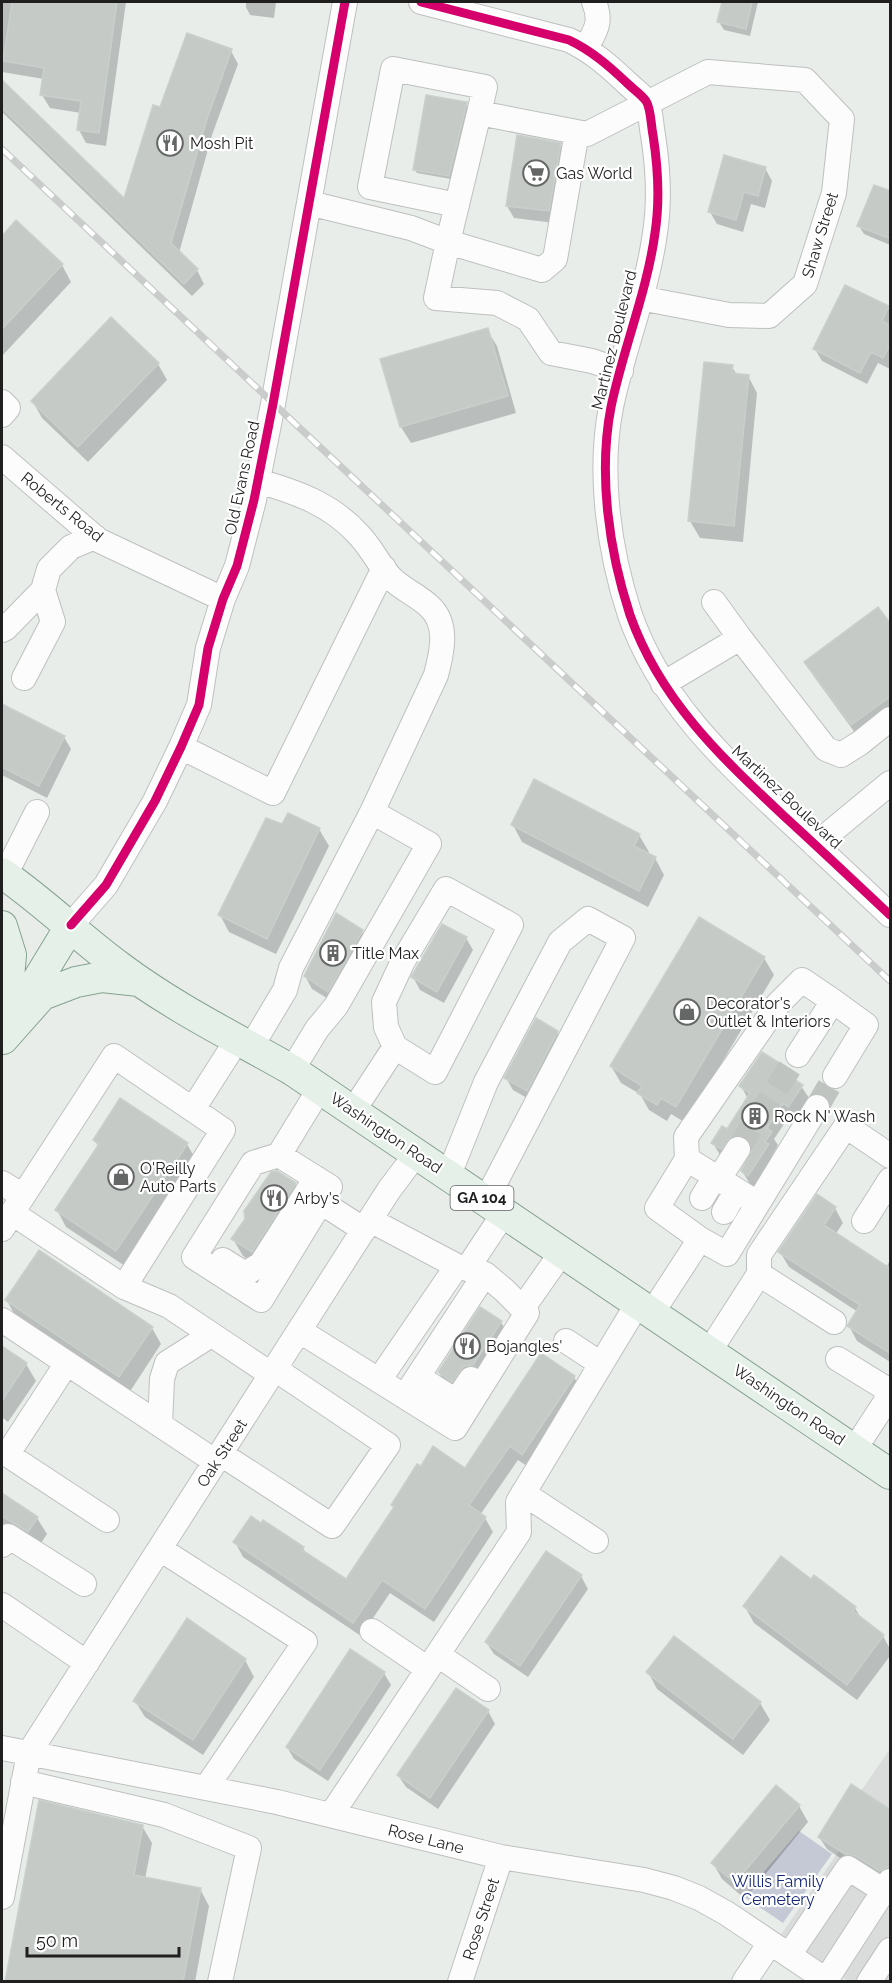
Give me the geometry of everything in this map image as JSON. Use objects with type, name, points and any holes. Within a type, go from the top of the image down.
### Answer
[{"type":"main road","name":"Washington Road","points":[[3,874],[71,925],[120,967],[215,1029],[244,1043],[320,1088],[448,1177],[495,1206],[891,1474]]},
{"type":"main road","points":[[2,1040],[71,925]]},
{"type":"main road","points":[[2,926],[11,955],[2,1040]]},
{"type":"main road","points":[[2,1040],[42,994],[76,982],[102,977],[141,981]]},
{"type":"street","name":"Old Evans Road","points":[[71,925],[106,885],[155,801],[198,705],[208,648],[223,599],[237,566],[258,481],[345,2]]},
{"type":"street","points":[[421,2],[487,9],[569,40],[586,48],[603,61],[647,102]]},
{"type":"street","points":[[586,48],[597,27],[598,14],[594,2]]},
{"type":"street","points":[[457,205],[370,187],[393,69],[485,87],[436,298],[497,303],[528,319],[551,353],[592,361],[621,371]]},
{"type":"street","name":"Shaw Street","points":[[577,132],[587,134],[708,72],[805,80],[842,119],[834,194],[805,284],[770,316],[729,315],[640,298]]},
{"type":"street","name":"Martinez Boulevard","points":[[647,102],[654,144],[658,198],[655,234],[611,408],[607,446],[609,527],[631,618],[663,684],[701,735],[891,915]]},
{"type":"street","points":[[309,203],[411,228],[448,242],[542,270],[555,259],[577,132],[479,113]]},
{"type":"street","points":[[2,402],[8,408],[2,415]]},
{"type":"street","name":"Roberts Road","points":[[6,469],[95,537],[223,599]]},
{"type":"street","points":[[193,1109],[285,990],[291,968],[372,812],[436,675],[442,654],[443,637],[440,622],[430,607],[392,578],[360,535],[343,519],[318,502],[258,481]]},
{"type":"street","points":[[2,630],[43,590],[49,569],[71,547],[95,537]]},
{"type":"street","points":[[181,747],[273,793],[384,568]]},
{"type":"street","points":[[24,678],[53,622],[43,590]]},
{"type":"street","points":[[714,602],[826,749],[841,755],[891,719]]},
{"type":"street","points":[[663,684],[740,638]]},
{"type":"street","points":[[815,844],[891,783]]},
{"type":"street","points":[[3,874],[37,812]]},
{"type":"street","points":[[292,1070],[317,1029],[336,1006],[429,844],[372,812]]},
{"type":"street","points":[[446,889],[511,925],[435,1072],[395,1047],[386,1027],[384,1002],[403,961],[446,889]]},
{"type":"street","points":[[411,1387],[470,1270],[495,1206],[623,938],[588,919],[560,942],[486,1082],[448,1177]]},
{"type":"street","points":[[738,1149],[732,1188],[727,1254],[704,1221],[657,1208],[687,1159],[686,1137],[778,1004],[802,980],[866,1025],[835,1076]]},
{"type":"street","points":[[798,1055],[833,1001]]},
{"type":"street","points":[[353,1111],[395,1047]]},
{"type":"street","points":[[12,1213],[114,1056],[223,1130],[124,1287]]},
{"type":"street","points":[[279,1155],[330,1187],[261,1300],[194,1257],[253,1163],[279,1155],[320,1088]]},
{"type":"street","points":[[331,1815],[519,1532],[518,1502],[601,1364],[645,1308],[704,1221],[732,1188],[817,1107]]},
{"type":"street","points":[[709,1352],[759,1274],[759,1256],[846,1126],[891,1156]]},
{"type":"street","name":"Oak Street","points":[[29,1753],[367,1225],[416,1154]]},
{"type":"street","points":[[687,1159],[732,1188]]},
{"type":"street","points":[[248,1172],[247,1195],[215,1249],[225,1263],[245,1274],[261,1264],[316,1178]]},
{"type":"street","points":[[864,1221],[891,1180]]},
{"type":"street","points":[[2,1183],[12,1213],[124,1287],[169,1306],[387,1445],[332,1526],[160,1425],[2,1320]]},
{"type":"street","points":[[321,1202],[367,1225],[470,1270],[504,1290],[525,1311]]},
{"type":"street","points":[[300,1330],[379,1380],[411,1387],[455,1428],[562,1252]]},
{"type":"street","points":[[379,1380],[470,1270]]},
{"type":"street","points":[[759,1274],[834,1322]]},
{"type":"street","points":[[160,1425],[162,1378],[167,1363],[212,1335]]},
{"type":"street","points":[[566,1341],[601,1364]]},
{"type":"street","points":[[838,1359],[891,1393],[854,1450]]},
{"type":"street","points":[[67,1363],[3,1450],[107,1520]]},
{"type":"street","points":[[524,1493],[597,1541]]},
{"type":"street","points":[[2,1545],[8,1536],[84,1584]]},
{"type":"street","points":[[160,1550],[305,1642],[206,1788]]},
{"type":"street","points":[[2,1605],[87,1663]]},
{"type":"street","points":[[372,1631],[488,1689]]},
{"type":"street","name":"Rose Lane","points":[[2,1748],[277,1802],[501,1857],[644,1880],[674,1888],[699,1898],[823,1980]]},
{"type":"street","points":[[2,1897],[29,1753]]},
{"type":"street","points":[[23,1782],[164,1815],[249,1848],[220,1982]]},
{"type":"street","name":"Rose Street","points":[[460,1982],[501,1857]]},
{"type":"street","points":[[744,1982],[779,1949],[848,1868],[887,1886],[823,1980]]},
{"type":"street","points":[[869,1982],[891,1950]]},
{"type":"shaded area","points":[[890,1749],[890,1810],[861,1791]]},
{"type":"shaded area","points":[[839,1851],[882,1878],[890,1866],[890,1981],[848,1981],[780,1936]]},
{"type":"green space","name":"Willis Family Cemetery","points":[[799,1831],[832,1854],[783,1923],[743,1896]]},
{"type":"building","points":[[12,2],[117,2],[99,133],[77,130],[81,101],[40,95],[44,68],[3,61]]},
{"type":"building","points":[[722,2],[752,2],[746,29],[717,22]]},
{"type":"building","points":[[187,33],[232,49],[206,122],[171,243],[198,269],[184,284],[2,108],[2,80],[124,198],[153,105],[160,107]]},
{"type":"building","points":[[426,95],[467,102],[449,176],[413,170]]},
{"type":"building","name":"Gas World","points":[[517,135],[561,143],[549,211],[506,206]]},
{"type":"building","points":[[724,155],[766,167],[758,196],[744,192],[736,220],[708,212]]},
{"type":"building","points":[[874,185],[891,191],[891,239],[857,226]]},
{"type":"building","points":[[16,220],[63,264],[2,329],[2,236]]},
{"type":"building","points":[[845,285],[889,306],[882,321],[891,326],[891,343],[883,358],[871,352],[860,373],[813,349]]},
{"type":"building","points":[[111,317],[159,363],[78,447],[31,401]]},
{"type":"building","points":[[488,328],[508,396],[400,427],[380,359]]},
{"type":"building","points":[[704,362],[733,365],[732,373],[749,375],[734,526],[688,521]]},
{"type":"building","points":[[878,607],[891,624],[891,696],[851,725],[804,662]]},
{"type":"building","points":[[2,704],[65,736],[39,786],[2,767]]},
{"type":"building","points":[[534,779],[640,834],[634,846],[656,857],[639,891],[511,825]]},
{"type":"building","points":[[288,813],[320,828],[267,939],[218,915],[266,818],[282,824]]},
{"type":"building","name":"Title Max","points":[[336,913],[363,930],[328,992],[304,976]]},
{"type":"building","name":"Decorator's Outlet & Interiors","points":[[699,917],[765,957],[676,1107],[661,1098],[657,1105],[637,1093],[642,1086],[610,1066]]},
{"type":"building","points":[[442,924],[467,937],[437,992],[411,977]]},
{"type":"building","points":[[536,1018],[558,1031],[527,1091],[504,1078]]},
{"type":"building","name":"Rock N' Wash","points":[[762,1052],[781,1064],[778,1069],[803,1085],[788,1107],[783,1103],[767,1128],[772,1132],[765,1142],[769,1144],[748,1176],[741,1171],[752,1150],[751,1143],[746,1137],[732,1136],[721,1149],[711,1143],[722,1126],[727,1129],[750,1093],[739,1086]]},
{"type":"building","name":"O'Reilly Auto Parts","points":[[120,1098],[188,1143],[116,1251],[55,1210],[99,1144],[93,1140]]},
{"type":"building","name":"Arby's","points":[[277,1171],[296,1183],[252,1252],[231,1239],[245,1219],[244,1211],[271,1172]]},
{"type":"building","points":[[817,1194],[836,1207],[824,1225],[891,1269],[891,1354],[847,1326],[860,1305],[778,1252]]},
{"type":"building","points":[[39,1250],[153,1327],[119,1377],[5,1300]]},
{"type":"building","name":"Bojangles'","points":[[480,1307],[502,1321],[473,1365],[464,1366],[452,1382],[438,1372]]},
{"type":"building","points":[[2,1346],[27,1363],[2,1401]]},
{"type":"building","points":[[541,1353],[575,1376],[522,1455],[510,1446],[469,1505],[486,1517],[425,1609],[382,1580],[353,1623],[233,1542],[251,1516],[261,1523],[263,1520],[304,1547],[302,1550],[346,1579],[394,1507],[391,1505],[417,1464],[421,1466],[433,1446],[465,1468]]},
{"type":"building","points":[[2,1493],[38,1517],[28,1532],[2,1516]]},
{"type":"building","points":[[546,1551],[582,1575],[520,1666],[485,1642]]},
{"type":"building","points":[[781,1556],[811,1579],[814,1575],[856,1607],[853,1611],[884,1635],[847,1685],[743,1606]]},
{"type":"building","points":[[187,1618],[246,1659],[193,1740],[133,1701]]},
{"type":"building","points":[[674,1636],[761,1702],[733,1739],[646,1672]]},
{"type":"building","points":[[350,1649],[385,1672],[320,1770],[286,1747]]},
{"type":"building","points":[[456,1688],[489,1710],[430,1798],[397,1775]]},
{"type":"building","points":[[851,1784],[891,1810],[891,1866],[880,1871],[856,1856],[845,1854],[818,1837]]},
{"type":"building","points":[[776,1785],[800,1805],[735,1883],[711,1863]]},
{"type":"building","points":[[39,1800],[143,1825],[134,1875],[201,1888],[183,1982],[5,1982]]},
{"type":"tunnel","points":[[738,1149],[798,1055]]},
{"type":"tunnel","points":[[817,1107],[835,1076]]},
{"type":"railway","points":[[2,149],[890,981]]},
{"type":"cycle path","points":[[71,925],[106,885],[155,801],[199,705],[208,648],[223,599],[237,566],[254,500],[345,2]]},
{"type":"cycle path","points":[[421,2],[569,40],[607,65],[648,104],[657,172],[657,221],[641,299],[611,407],[606,459],[611,539],[630,615],[658,674],[695,725],[738,772],[890,915]]},
{"type":"place","name":"Mosh Pit","points":[[170,143]]},
{"type":"place","name":"Gas World","points":[[536,173]]},
{"type":"place","name":"Title Max","points":[[333,953]]},
{"type":"place","name":"Decorator's Outlet & Interiors","points":[[687,1012]]},
{"type":"place","name":"Rock N' Wash","points":[[755,1116]]},
{"type":"place","name":"O'Reilly Auto Parts","points":[[121,1177]]},
{"type":"place","name":"Arby's","points":[[274,1198]]},
{"type":"place","name":"Bojangles'","points":[[467,1346]]}]
